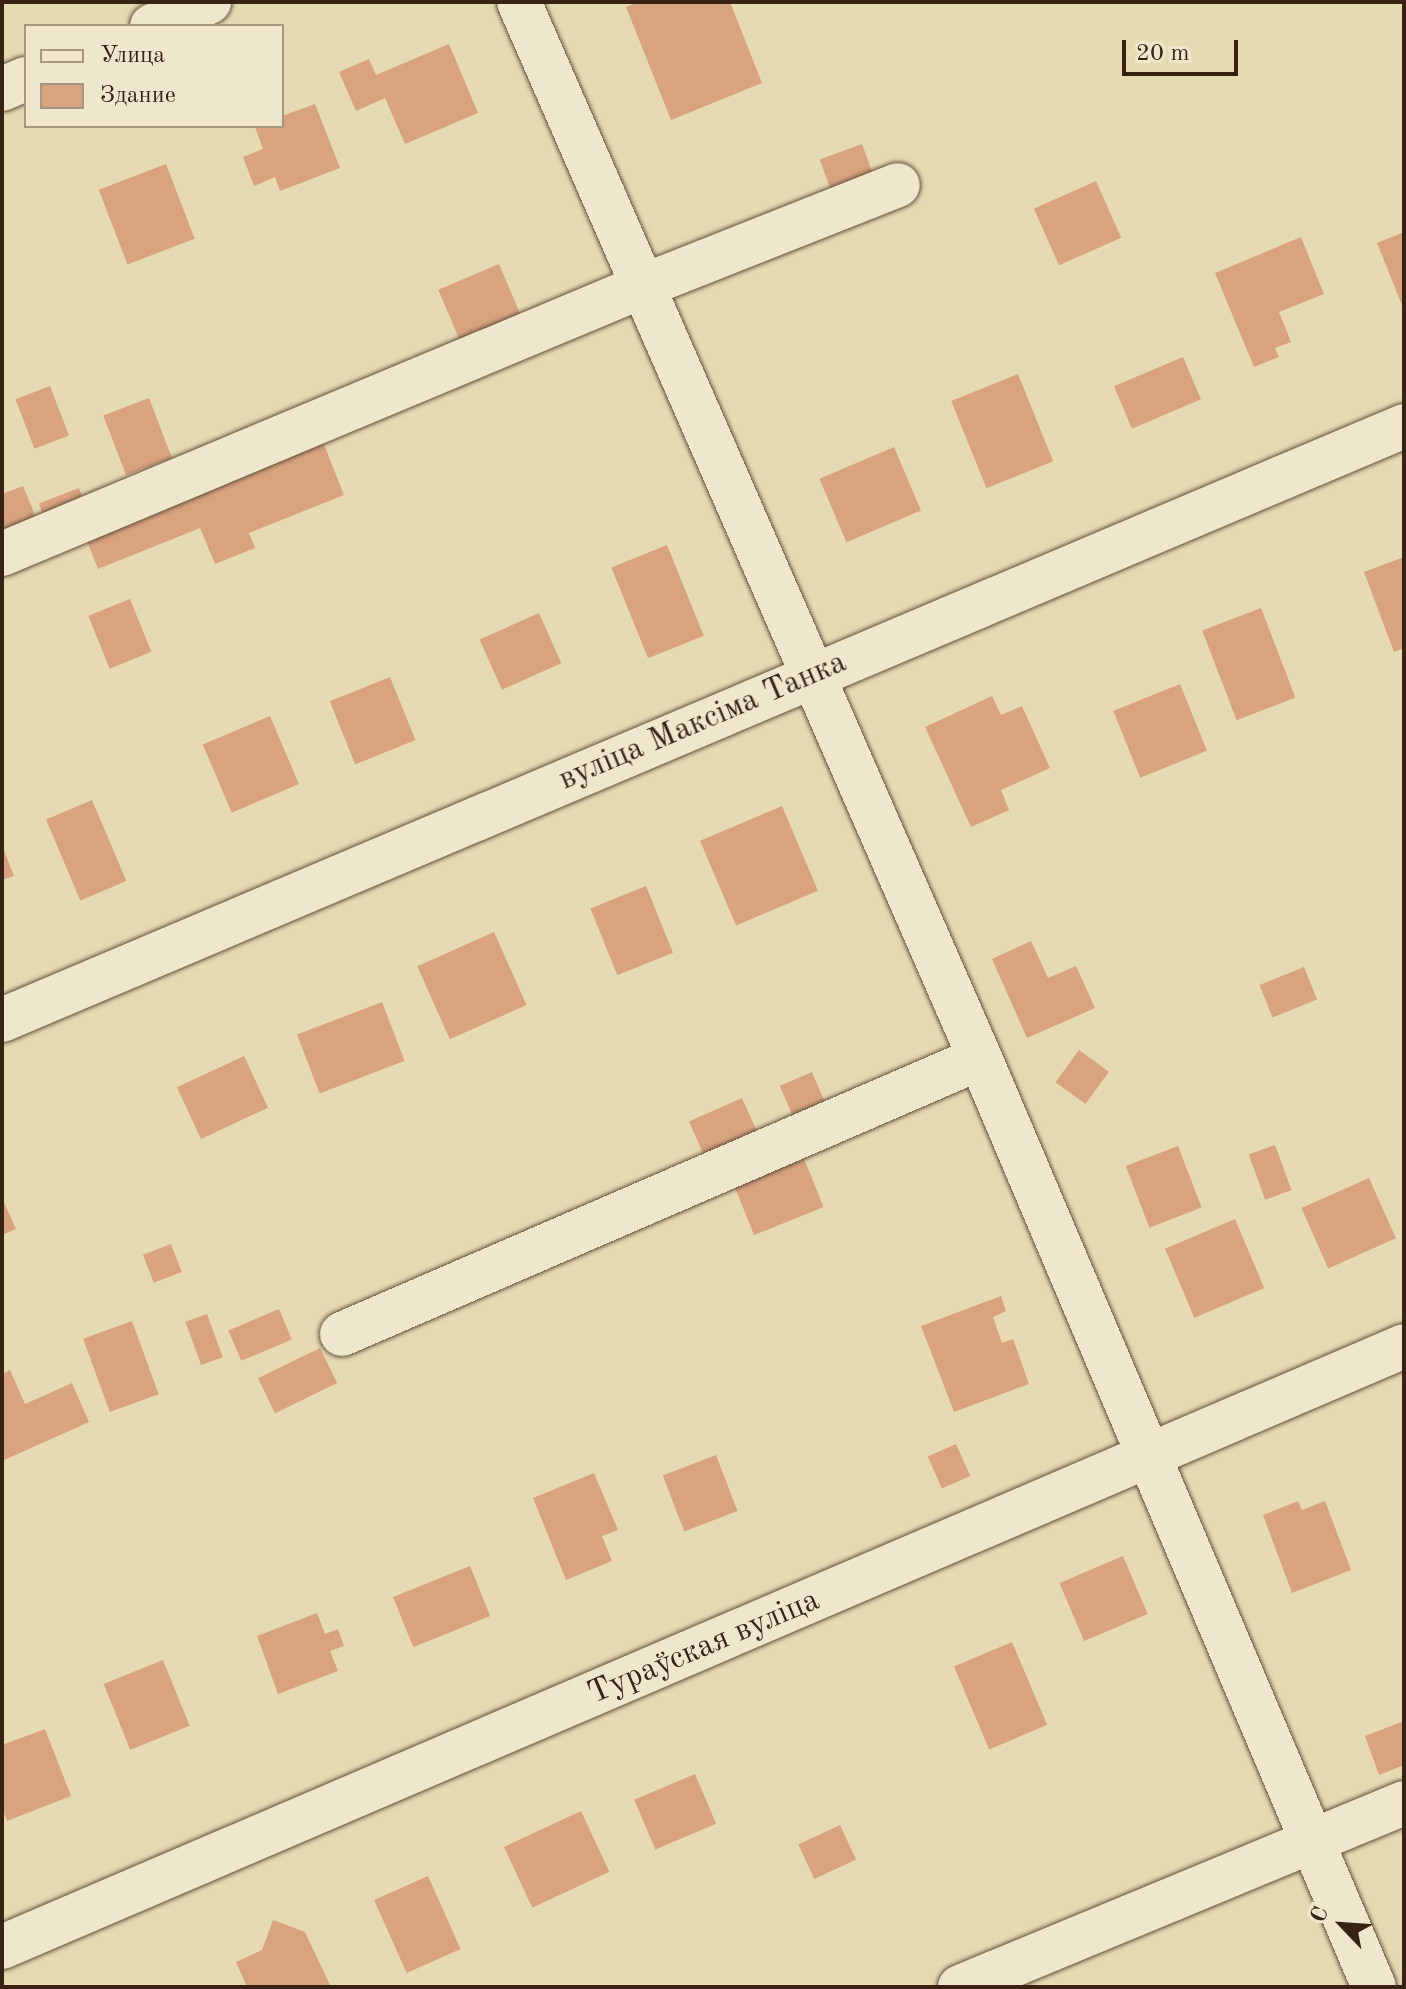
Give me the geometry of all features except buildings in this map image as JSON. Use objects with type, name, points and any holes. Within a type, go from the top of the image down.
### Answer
[{"type":"street","points":[[157,24],[209,2]]},
{"type":"street","points":[[519,2],[980,1058],[1374,1987]]},
{"type":"street","points":[[2,89],[24,80]]},
{"type":"street","points":[[2,554],[643,286],[898,185]]},
{"type":"street","name":"вуліца Максіма Танка","points":[[2,1020],[1404,426]]},
{"type":"street","points":[[342,1334],[980,1058]]},
{"type":"street","name":"Тураўская вуліца","points":[[2,1947],[1404,1346]]},
{"type":"street","points":[[960,1987],[1404,1803]]}]
